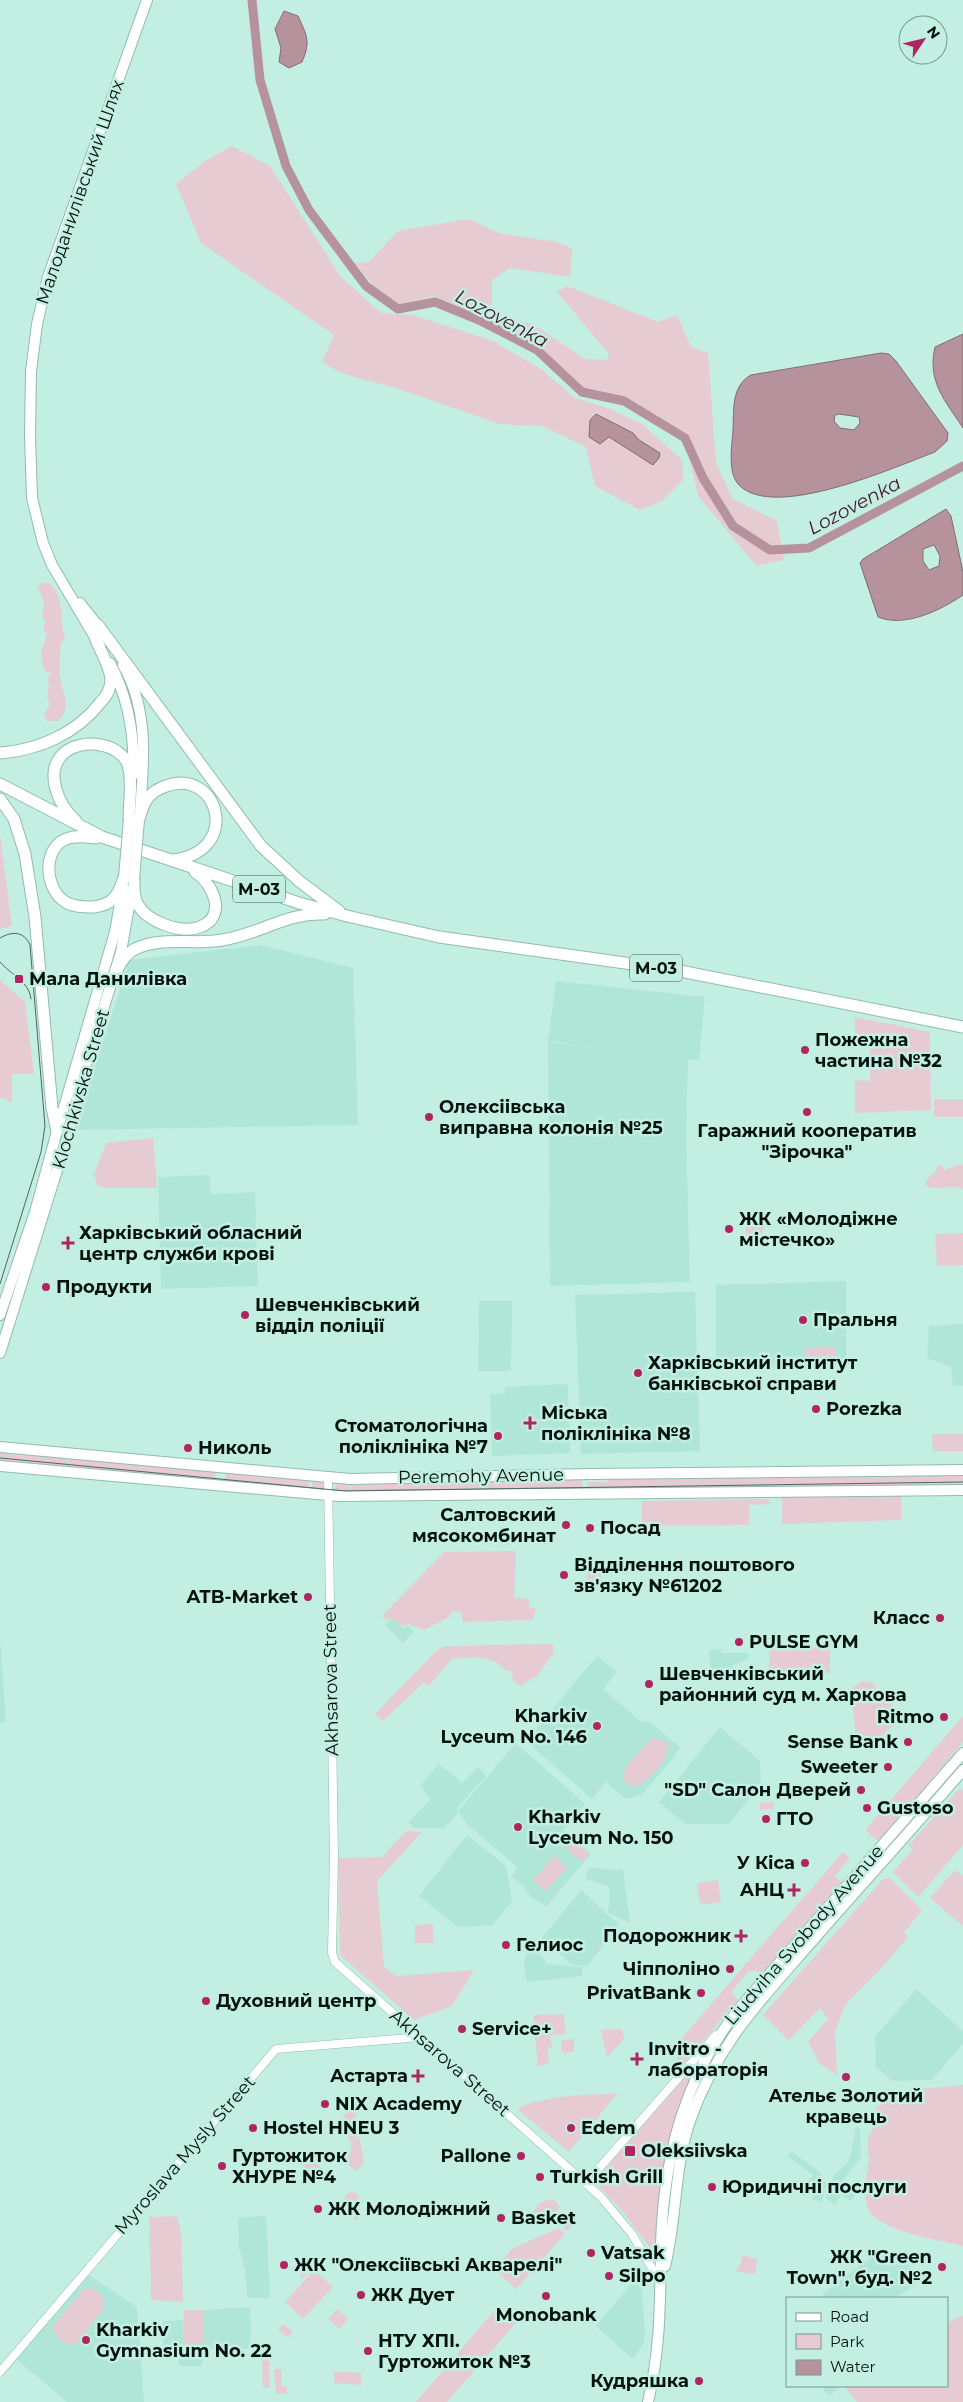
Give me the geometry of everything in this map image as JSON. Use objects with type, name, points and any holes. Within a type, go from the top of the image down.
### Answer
[{"type":"highway","points":[[98,625],[261,846],[299,881],[347,916]]},
{"type":"highway","points":[[0,753],[23,749],[57,738],[79,724],[99,706],[110,688],[111,678],[96,640]]},
{"type":"highway","points":[[115,842],[80,823],[62,806],[56,790],[55,778],[57,765],[64,753],[78,746],[98,745],[110,748],[124,758],[130,775],[134,820]]},
{"type":"highway","points":[[134,820],[148,796],[173,783],[192,784],[209,799],[216,817],[212,838],[205,848],[194,855],[171,860]]},
{"type":"highway","name":"М-03","points":[[0,784],[71,822],[115,842],[299,903],[347,916],[440,937],[674,970],[963,1028]]},
{"type":"highway","points":[[0,800],[14,819],[25,854],[35,917],[52,1099],[57,1131]]},
{"type":"highway","points":[[115,842],[85,837],[65,840],[55,848],[51,855],[49,867],[54,888],[63,900],[72,904],[91,907],[105,904],[114,899],[129,878]]},
{"type":"highway","points":[[129,878],[135,899],[148,916],[177,928],[202,926],[213,916],[216,905],[214,892],[202,876],[171,860]]},
{"type":"highway","points":[[112,979],[125,956],[141,946],[230,939],[280,920],[303,914],[347,916]]},
{"type":"main road","name":"Малоданилівський Шлях","points":[[52,565],[43,543],[32,498],[30,435],[31,371],[37,324],[48,277],[147,0]]},
{"type":"main road","points":[[52,565],[98,625],[128,676],[141,717],[144,755],[134,820]]},
{"type":"main road","points":[[52,565],[120,682],[130,718],[133,756],[134,820]]},
{"type":"main road","name":"Klochkivska Street","points":[[0,1353],[68,1135],[85,1068],[125,937],[134,820]]},
{"type":"main road","name":"Klochkivska Street","points":[[0,1315],[35,1212],[129,878]]},
{"type":"main road","name":"Peremohy Avenue","points":[[0,1447],[328,1478],[963,1470]]},
{"type":"main road","name":"Peremohy Avenue","points":[[0,1466],[329,1495],[963,1490]]},
{"type":"main road","name":"Liudviha Svobody Avenue","points":[[661,2284],[661,2241],[672,2143],[692,2086],[708,2053],[729,2021],[963,1753]]},
{"type":"main road","points":[[648,2402],[658,2349],[661,2284],[671,2243],[676,2183],[682,2146],[702,2090],[732,2035],[757,2004],[963,1770]]},
{"type":"street","name":"Akhsarova Street","points":[[328,1478],[334,1855],[332,1953],[335,1962],[586,2182],[613,2209],[632,2234],[661,2284]]},
{"type":"street","points":[[586,2182],[729,2021]]},
{"type":"street","name":"Myroslava Mysly Street","points":[[0,2372],[276,2049],[421,2037]]},
{"type":"shaded area","points":[[261,945],[353,968],[358,1125],[75,1130],[129,960]]},
{"type":"shaded area","points":[[556,981],[705,997],[699,1060],[688,1059],[686,1135],[690,1282],[550,1286],[548,1042],[600,1048],[548,1041]]},
{"type":"shaded area","points":[[210,1175],[211,1194],[255,1192],[258,1286],[161,1289],[158,1177]]},
{"type":"shaded area","points":[[846,1281],[846,1363],[716,1369],[716,1285]]},
{"type":"shaded area","name":"Харківський інститут банківської справи","points":[[695,1292],[700,1451],[581,1454],[575,1295]]},
{"type":"shaded area","points":[[479,1301],[512,1301],[511,1371],[478,1371]]},
{"type":"shaded area","points":[[963,1324],[963,1386],[953,1386],[951,1367],[927,1358],[929,1326]]},
{"type":"shaded area","name":"Міська поліклініка №8","points":[[568,1384],[570,1453],[492,1456],[490,1394],[505,1393],[505,1387]]},
{"type":"shaded area","points":[[392,1618],[404,1629],[407,1625],[414,1632],[403,1643],[385,1625]]},
{"type":"shaded area","points":[[0,1639],[6,1722],[0,1722]]},
{"type":"shaded area","points":[[721,1649],[721,1653],[749,1653],[749,1658],[734,1665],[722,1678],[711,1679],[709,1650]]},
{"type":"shaded area","name":"Kharkiv Lyceum No. 146","points":[[597,1656],[617,1672],[603,1689],[640,1721],[651,1723],[680,1747],[673,1759],[641,1795],[631,1798],[624,1798],[606,1782],[592,1799],[526,1741]]},
{"type":"shaded area","points":[[720,1727],[760,1761],[761,1783],[729,1824],[685,1824],[659,1802]]},
{"type":"shaded area","name":"Kharkiv Lyceum No. 150","points":[[516,1743],[585,1804],[563,1830],[591,1854],[546,1907],[531,1897],[524,1887],[511,1876],[517,1867],[467,1824],[458,1811]]},
{"type":"shaded area","points":[[439,1764],[462,1783],[478,1767],[486,1776],[457,1808],[457,1814],[444,1828],[415,1828],[408,1822],[431,1799],[420,1786]]},
{"type":"shaded area","points":[[467,1835],[506,1866],[512,1901],[492,1925],[458,1927],[419,1896]]},
{"type":"shaded area","points":[[588,1868],[623,1870],[630,1923],[608,1913],[610,1887],[586,1879]]},
{"type":"shaded area","points":[[581,1890],[619,1925],[587,1966],[573,1965],[541,1939]]},
{"type":"shaded area","points":[[533,1943],[547,1964],[582,1967],[582,1976],[527,1982],[524,1961]]},
{"type":"shaded area","points":[[916,1989],[963,2031],[963,2043],[932,2080],[892,2081],[876,2067],[875,2037]]},
{"type":"shaded area","points":[[856,2126],[860,2129],[861,2157],[839,2185],[855,2195],[851,2201],[841,2195],[835,2205],[826,2198],[827,2192],[834,2175],[848,2162]]},
{"type":"shaded area","points":[[791,2151],[822,2174],[805,2197],[799,2194],[813,2175],[787,2156]]},
{"type":"shaded area","points":[[822,2181],[827,2183],[821,2202],[812,2199]]},
{"type":"shaded area","points":[[266,2216],[270,2298],[247,2298],[245,2269],[239,2248],[238,2218]]},
{"type":"shaded area","points":[[879,2251],[882,2256],[907,2262],[920,2281],[897,2297],[825,2297],[822,2294]]},
{"type":"shaded area","name":"Kharkiv Gymnasium No. 22","points":[[89,2275],[137,2307],[144,2402],[67,2402],[16,2359]]},
{"type":"shaded area","points":[[634,2281],[642,2289],[645,2335],[643,2344],[633,2359],[596,2326]]},
{"type":"shaded area","points":[[250,2307],[251,2349],[203,2349],[202,2366],[179,2366],[179,2355],[163,2355],[163,2321],[183,2320],[184,2343],[203,2343],[204,2310]]},
{"type":"shaded area","points":[[822,2387],[840,2387],[829,2396]]},
{"type":"green space","points":[[232,146],[270,166],[341,277],[381,313],[413,315],[493,341],[541,369],[575,398],[608,408],[642,424],[682,460],[683,480],[662,501],[640,510],[595,486],[586,447],[542,426],[500,424],[398,389],[341,373],[322,362],[334,335],[201,243],[176,184],[205,161]]},
{"type":"green space","points":[[469,219],[499,233],[557,242],[572,248],[570,277],[510,268],[492,280],[492,304],[480,316],[434,296],[399,304],[372,284],[355,263],[369,262],[398,231]]},
{"type":"green space","points":[[567,286],[658,322],[677,315],[691,347],[708,353],[716,463],[733,499],[777,521],[784,560],[756,565],[698,496],[685,438],[625,401],[582,392],[537,351],[515,336],[514,321],[533,324],[585,359],[607,360],[609,354],[557,292]]},
{"type":"green space","points":[[42,583],[49,583],[59,597],[65,637],[61,643],[60,668],[66,704],[63,715],[58,721],[47,721],[44,715],[50,704],[47,697],[49,685],[47,682],[50,673],[44,670],[41,654],[47,634],[43,630],[46,622],[42,616],[44,602],[38,587]]},
{"type":"green space","points":[[0,835],[12,926],[0,929]]},
{"type":"green space","points":[[0,980],[25,1002],[34,1074],[12,1074],[12,1103],[0,1097]]},
{"type":"green space","points":[[855,1017],[930,1032],[931,1110],[855,1113],[855,1080],[870,1081],[870,1044],[855,1042]]},
{"type":"green space","points":[[934,1099],[963,1099],[963,1117],[934,1117]]},
{"type":"green space","points":[[153,1138],[157,1188],[104,1188],[97,1185],[94,1175],[106,1143]]},
{"type":"green space","points":[[960,1164],[963,1165],[963,1189],[958,1187],[934,1188],[925,1185],[939,1165],[943,1166],[944,1170]]},
{"type":"green space","points":[[746,1212],[764,1213],[763,1238],[746,1238]]},
{"type":"green space","points":[[963,1233],[963,1265],[937,1266],[935,1234]]},
{"type":"green space","points":[[797,1238],[817,1238],[817,1244],[797,1244]]},
{"type":"green space","points":[[836,1347],[837,1363],[806,1364],[805,1348]]},
{"type":"green space","points":[[932,1434],[963,1434],[963,1451],[933,1451]]},
{"type":"green space","points":[[0,1453],[23,1456],[23,1453],[216,1471],[215,1482],[0,1460]]},
{"type":"green space","points":[[226,1473],[308,1480],[310,1489],[225,1483]]},
{"type":"green space","points":[[963,1475],[963,1487],[588,1490],[587,1482],[608,1482],[609,1479]]},
{"type":"green space","points":[[582,1478],[582,1488],[351,1494],[351,1485],[377,1484],[377,1482]]},
{"type":"green space","points":[[311,1480],[323,1481],[325,1490],[314,1492]]},
{"type":"green space","points":[[350,1482],[350,1494],[336,1491],[335,1486],[338,1483]]},
{"type":"green space","points":[[901,1496],[901,1520],[782,1524],[782,1497]]},
{"type":"green space","points":[[769,1499],[769,1504],[749,1505],[749,1525],[642,1526],[642,1501]]},
{"type":"green space","points":[[516,1551],[514,1598],[530,1599],[528,1607],[536,1608],[533,1620],[463,1622],[461,1612],[452,1611],[449,1617],[424,1630],[409,1624],[403,1626],[392,1618],[387,1620],[382,1616],[444,1552]]},
{"type":"green space","points":[[601,1570],[602,1589],[588,1590],[587,1571]]},
{"type":"green space","points":[[553,1644],[553,1654],[537,1676],[520,1686],[512,1680],[513,1671],[506,1671],[488,1659],[474,1657],[452,1659],[429,1686],[423,1683],[383,1721],[375,1714],[438,1649],[446,1646]]},
{"type":"green space","points":[[830,1647],[830,1673],[769,1672],[769,1648]]},
{"type":"green space","points":[[862,1681],[874,1683],[880,1699],[890,1702],[896,1715],[896,1723],[866,1749],[857,1749],[851,1689]]},
{"type":"green space","points":[[963,1716],[963,1742],[879,1842],[865,1830]]},
{"type":"green space","points":[[651,1739],[662,1740],[667,1745],[667,1753],[655,1771],[638,1785],[630,1786],[624,1780],[625,1768]]},
{"type":"green space","points":[[960,1788],[963,1791],[963,1845],[918,1897],[893,1872],[913,1849],[908,1846]]},
{"type":"green space","points":[[774,1802],[774,1809],[760,1810],[760,1803]]},
{"type":"green space","points":[[406,1831],[422,1832],[377,1881],[384,1967],[396,1976],[474,1970],[452,2006],[414,2020],[340,1955],[338,1858],[382,1857]]},
{"type":"green space","points":[[570,1837],[589,1854],[582,1862],[563,1846]]},
{"type":"green space","points":[[843,1852],[850,1858],[835,1876],[842,1882],[763,1972],[749,1971],[731,1992],[738,2000],[681,2067],[673,2048]]},
{"type":"green space","points":[[554,1856],[567,1867],[546,1891],[533,1880]]},
{"type":"green space","points":[[955,1870],[963,1876],[963,1926],[930,1898]]},
{"type":"green space","points":[[890,1878],[922,1910],[904,1933],[908,1937],[878,1972],[845,2005],[835,2032],[837,2075],[820,2064],[808,2042],[828,2019],[820,2008],[789,2040],[763,2015],[883,1879]]},
{"type":"green space","points":[[718,1880],[721,1902],[700,1905],[697,1883]]},
{"type":"green space","points":[[433,1924],[433,1943],[415,1943],[415,1925]]},
{"type":"green space","points":[[564,2014],[566,2034],[550,2035],[552,2048],[548,2049],[549,2064],[538,2066],[533,2015]]},
{"type":"green space","points":[[622,2029],[624,2039],[607,2057],[601,2030]]},
{"type":"green space","points":[[574,2039],[574,2052],[562,2053],[561,2040]]},
{"type":"green space","points":[[689,2073],[691,2078],[676,2119],[666,2160],[657,2245],[650,2248],[624,2213],[600,2188],[598,2177]]},
{"type":"green space","points":[[963,2085],[963,2246],[909,2233],[881,2222],[872,2214],[867,2206],[865,2195],[869,2160],[868,2141],[873,2127],[868,2121],[869,2116],[893,2091]]},
{"type":"green space","points":[[618,2093],[569,2152],[517,2109],[527,2104],[552,2098]]},
{"type":"green space","points":[[347,2112],[355,2112],[364,2163],[357,2171],[344,2162],[351,2151],[351,2142],[337,2125]]},
{"type":"green space","points":[[302,2149],[321,2167],[304,2185]]},
{"type":"green space","points":[[350,2192],[358,2194],[361,2216],[356,2221],[343,2199]]},
{"type":"green space","points":[[554,2199],[560,2207],[551,2217],[538,2225],[526,2220],[541,2202]]},
{"type":"green space","points":[[572,2213],[578,2219],[567,2231],[561,2225]]},
{"type":"green space","points":[[177,2216],[181,2233],[183,2302],[151,2300],[149,2217]]},
{"type":"green space","points":[[558,2228],[565,2234],[516,2289],[494,2269],[512,2249]]},
{"type":"green space","points":[[742,2255],[757,2259],[755,2274],[736,2270],[741,2263]]},
{"type":"green space","points":[[312,2264],[315,2266],[301,2280],[300,2267]]},
{"type":"green space","points":[[314,2270],[333,2287],[303,2319],[285,2302]]},
{"type":"green space","points":[[89,2288],[101,2295],[104,2301],[104,2308],[77,2343],[74,2345],[67,2343],[57,2336],[53,2326],[83,2290]]},
{"type":"green space","points":[[497,2307],[521,2317],[447,2402],[416,2402]]},
{"type":"green space","points":[[337,2309],[348,2319],[339,2329],[328,2319]]},
{"type":"green space","points":[[184,2310],[204,2310],[204,2343],[183,2344]]},
{"type":"green space","points":[[963,2315],[963,2402],[857,2402],[845,2387],[948,2387],[948,2322]]},
{"type":"green space","points":[[283,2324],[293,2332],[288,2338],[278,2330]]},
{"type":"green space","points":[[269,2360],[270,2387],[263,2388],[262,2361]]},
{"type":"green space","points":[[274,2369],[281,2369],[282,2386],[287,2386],[287,2393],[276,2394]]},
{"type":"green space","points":[[334,2371],[361,2373],[361,2385],[334,2383]]},
{"type":"water","points":[[284,11],[298,16],[307,39],[302,62],[289,68],[279,62],[281,48],[275,29]]},
{"type":"water","points":[[963,334],[963,428],[939,390],[933,370],[933,359],[935,347]]},
{"type":"water","points":[[881,353],[889,354],[948,433],[947,441],[935,452],[865,479],[835,488],[779,497],[756,495],[739,485],[735,480],[731,459],[735,399],[740,385],[751,375]],"holes":[[[839,414],[859,417],[860,423],[854,430],[840,428],[834,421],[835,415]]]},
{"type":"water","points":[[596,414],[633,433],[639,440],[660,453],[659,458],[653,465],[609,437],[600,444],[589,437],[590,420]]},
{"type":"water","points":[[946,509],[951,516],[963,572],[963,595],[934,611],[911,619],[889,620],[878,617],[860,563],[863,559]],"holes":[[[934,545],[940,556],[939,566],[929,570],[923,561],[923,549]]]},
{"type":"waterway","name":"Lozovenka","points":[[252,0],[260,80],[286,166],[309,210],[366,286],[398,309],[435,302],[479,320],[537,350],[582,392],[624,401],[685,438],[703,478],[733,526],[770,550],[809,548],[963,466]]},
{"type":"tram line","points":[[0,938],[13,933],[24,937],[30,945],[45,1126],[41,1152],[0,1284]]},
{"type":"tram line","points":[[0,962],[27,987],[31,999]]},
{"type":"tram line","points":[[0,1458],[345,1491],[963,1482]]},
{"type":"place","name":"Мала Данилівка","points":[[19,979]]},
{"type":"place","name":"Пожежна частина №32","points":[[805,1050]]},
{"type":"place","name":"Гаражний кооператив \"Зірочка\"","points":[[807,1112]]},
{"type":"place","name":"Олексіівська виправна колонія №25","points":[[429,1117]]},
{"type":"place","name":"ЖК «Молодіжне містечко»","points":[[729,1229]]},
{"type":"place","name":"Харківський обласний центр служби крові","points":[[68,1243]]},
{"type":"place","name":"Продукти","points":[[46,1287]]},
{"type":"place","name":"Шевченківський відділ поліції","points":[[245,1315]]},
{"type":"place","name":"Пральня","points":[[803,1320]]},
{"type":"place","name":"Харківський інститут банківської справи","points":[[638,1373]]},
{"type":"place","name":"Porezka","points":[[816,1409]]},
{"type":"place","name":"Міська поліклініка №8","points":[[530,1423]]},
{"type":"place","name":"Стоматологічна поліклініка №7","points":[[498,1436]]},
{"type":"place","name":"Николь","points":[[188,1448]]},
{"type":"place","name":"Салтовский мясокомбинат","points":[[566,1525]]},
{"type":"place","name":"Посад","points":[[590,1528]]},
{"type":"place","name":"Відділення поштового зв'язку №61202","points":[[564,1575]]},
{"type":"place","name":"ATB-Market","points":[[308,1597]]},
{"type":"place","name":"Класс","points":[[940,1618]]},
{"type":"place","name":"PULSE GYM","points":[[739,1642]]},
{"type":"place","name":"Шевченківський районний суд м. Харкова","points":[[649,1684]]},
{"type":"place","name":"Ritmo","points":[[944,1717]]},
{"type":"place","name":"Kharkiv Lyceum No. 146","points":[[597,1726]]},
{"type":"place","name":"Sense Bank","points":[[908,1742]]},
{"type":"place","name":"Sweeter","points":[[888,1767]]},
{"type":"place","name":"\"SD\" Салон Дверей","points":[[861,1790]]},
{"type":"place","name":"Gustoso","points":[[867,1808]]},
{"type":"place","name":"ГТО","points":[[766,1819]]},
{"type":"place","name":"Kharkiv Lyceum No. 150","points":[[518,1827]]},
{"type":"place","name":"У Кіса","points":[[805,1863]]},
{"type":"place","name":"АНЦ","points":[[794,1890]]},
{"type":"place","name":"Подорожник","points":[[741,1936]]},
{"type":"place","name":"Гелиос","points":[[506,1945]]},
{"type":"place","name":"Чіпполіно","points":[[730,1969]]},
{"type":"place","name":"PrivatBank","points":[[701,1993]]},
{"type":"place","name":"Духовний центр","points":[[206,2001]]},
{"type":"place","name":"Service+","points":[[462,2029]]},
{"type":"place","name":"Invitro - лабораторія","points":[[637,2059]]},
{"type":"place","name":"Астарта","points":[[418,2076]]},
{"type":"place","name":"Ательє Золотий кравець","points":[[846,2077]]},
{"type":"place","name":"NIX Academy","points":[[325,2104]]},
{"type":"place","name":"Hostel HNEU 3","points":[[253,2128]]},
{"type":"place","name":"Edem","points":[[571,2128]]},
{"type":"place","name":"Oleksiivska","points":[[630,2151]]},
{"type":"place","name":"Pallone","points":[[521,2156]]},
{"type":"place","name":"Гуртожиток ХНУРЕ №4","points":[[222,2166]]},
{"type":"place","name":"Turkish Grill","points":[[540,2177]]},
{"type":"place","name":"Юридичні послуги","points":[[712,2187]]},
{"type":"place","name":"ЖК Молодіжний","points":[[318,2209]]},
{"type":"place","name":"Basket","points":[[501,2218]]},
{"type":"place","name":"Vatsak","points":[[591,2253]]},
{"type":"place","name":"ЖК \"Олексіївські Акварелі\"","points":[[284,2265]]},
{"type":"place","name":"ЖК \"Green Town\", буд. №2","points":[[942,2267]]},
{"type":"place","name":"Silpo","points":[[609,2276]]},
{"type":"place","name":"ЖК Дует","points":[[361,2295]]},
{"type":"place","name":"Monobank","points":[[546,2296]]},
{"type":"place","name":"Kharkiv Gymnasium No. 22","points":[[86,2340]]},
{"type":"place","name":"НТУ ХПІ. Гуртожиток №3","points":[[368,2351]]},
{"type":"place","name":"Кудряшка","points":[[699,2381]]}]
